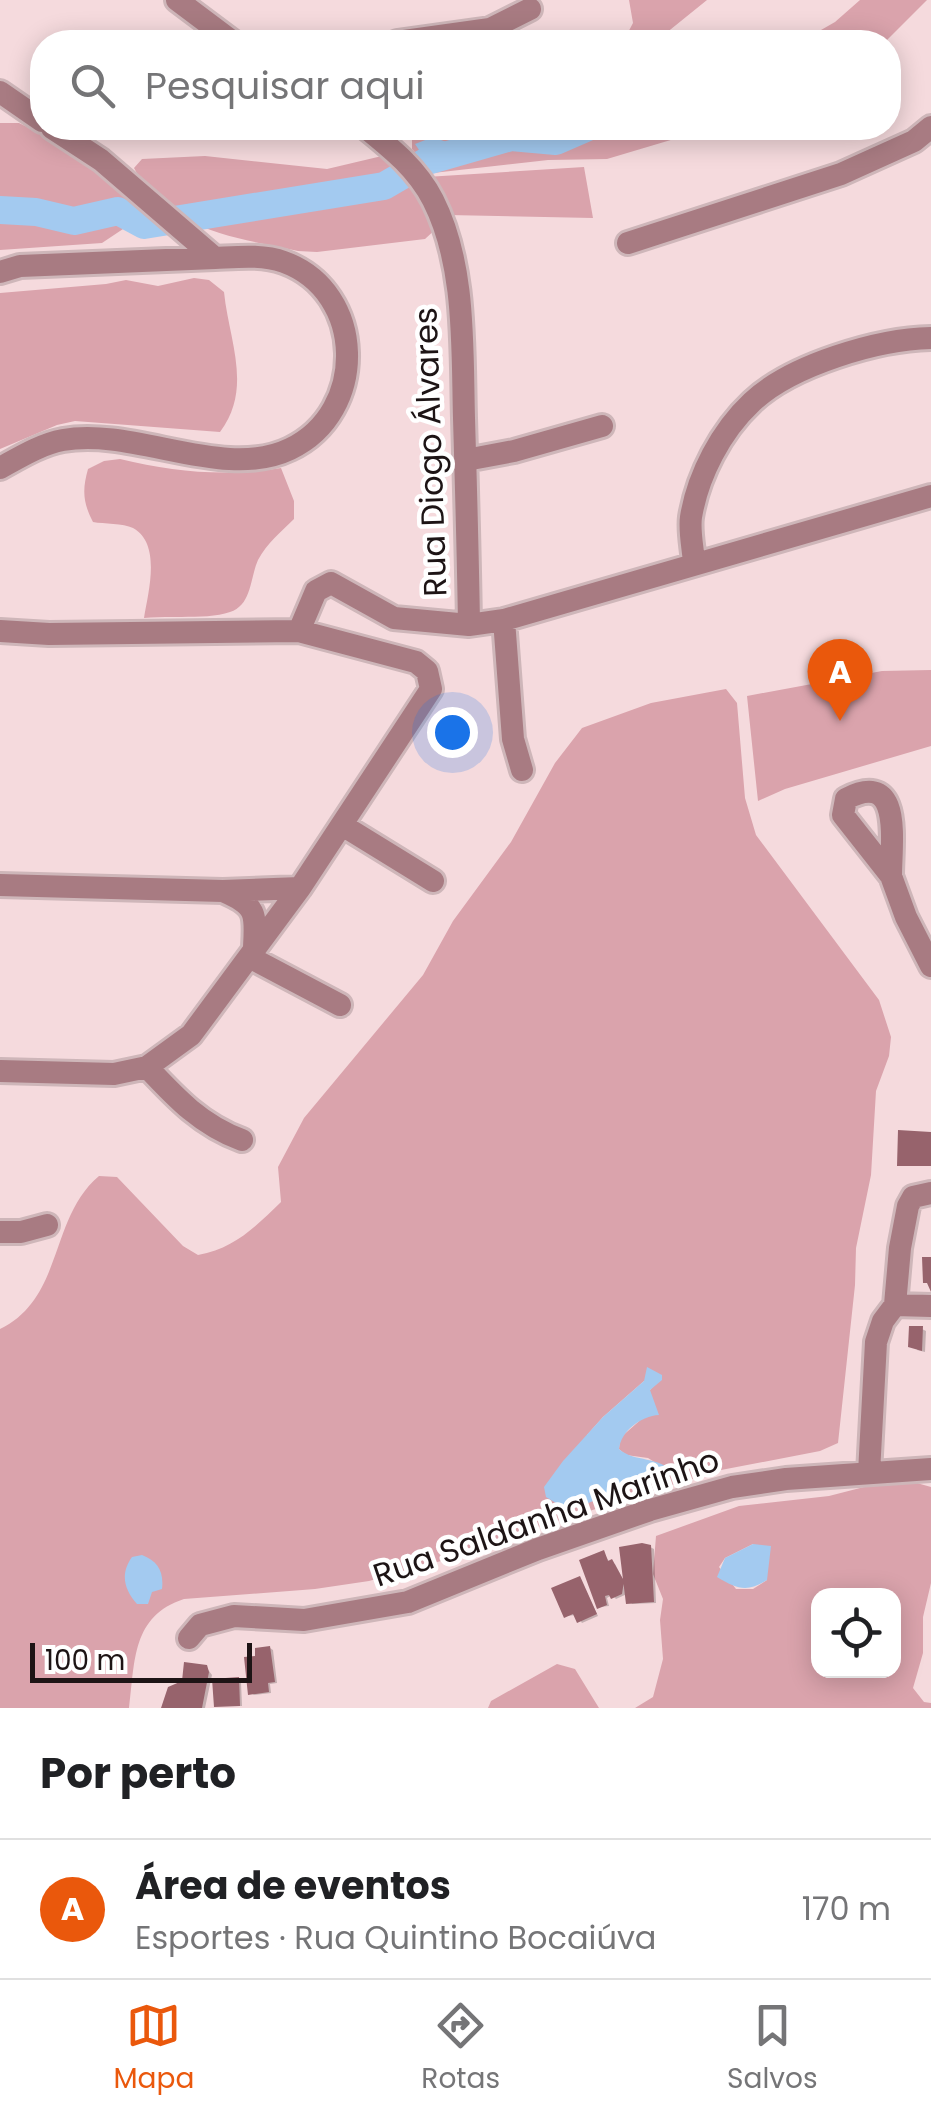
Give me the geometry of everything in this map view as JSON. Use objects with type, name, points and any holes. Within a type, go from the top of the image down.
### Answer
[{"type":"street","points":[[177,0],[216,30]]},
{"type":"street","points":[[483,30],[530,9]]},
{"type":"street","points":[[0,92],[30,112]]},
{"type":"street","points":[[628,243],[841,174],[914,140],[931,127]]},
{"type":"street","points":[[70,140],[101,160],[215,258]]},
{"type":"street","name":"Rua Diogo Álvares","points":[[381,140],[423,182],[446,230],[454,264],[466,460],[469,625],[504,620],[931,496]]},
{"type":"street","points":[[0,272],[20,266],[250,256],[282,261],[309,274],[326,290],[346,333],[349,364],[343,391],[328,418],[311,436],[268,458],[72,439],[43,446],[0,468]]},
{"type":"street","points":[[694,563],[691,519],[704,476],[720,440],[753,401],[830,358],[904,339],[931,338]]},
{"type":"street","points":[[466,460],[602,426]]},
{"type":"street","points":[[299,631],[316,591],[331,582],[394,618],[469,625]]},
{"type":"street","points":[[504,620],[512,739],[522,770]]},
{"type":"street","points":[[0,631],[299,631],[416,662],[430,680],[425,701],[300,888],[190,1035],[147,1068],[114,1074],[0,1071]]},
{"type":"street","points":[[342,825],[433,881]]},
{"type":"street","points":[[891,876],[931,966]]},
{"type":"street","points":[[0,885],[223,892],[300,888]]},
{"type":"street","points":[[223,892],[251,908],[256,920],[253,953]]},
{"type":"street","points":[[253,953],[340,1005]]},
{"type":"street","points":[[147,1068],[199,1119],[242,1140]]},
{"type":"street","points":[[869,1473],[876,1342],[883,1321],[895,1305],[908,1206],[913,1198],[931,1192]]},
{"type":"street","points":[[0,1232],[21,1232],[46,1225]]},
{"type":"street","points":[[895,1305],[931,1306]]},
{"type":"street","name":"Rua Saldanha Marinho","points":[[189,1638],[200,1625],[234,1616],[304,1620],[408,1602],[538,1549],[650,1510],[732,1487],[931,1469]]},
{"type":"shaded area","points":[[629,0],[707,0],[670,30],[629,30],[633,23]]},
{"type":"shaded area","points":[[860,0],[927,0],[897,30],[821,30]]},
{"type":"shaded area","points":[[0,123],[19,123],[30,128],[30,140],[54,140],[68,147],[124,194],[131,210],[126,227],[102,243],[0,250]]},
{"type":"shaded area","points":[[412,140],[671,140],[607,159],[548,160],[433,173],[412,149]]},
{"type":"shaded area","points":[[205,156],[327,169],[382,156],[394,158],[438,227],[425,239],[298,251],[227,235],[183,218],[147,189],[134,168],[142,159]]},
{"type":"shaded area","points":[[584,167],[593,218],[448,215],[426,177]]},
{"type":"shaded area","points":[[194,278],[209,280],[224,292],[234,346],[235,398],[220,432],[75,421],[0,449],[0,293],[126,280],[158,286]]},
{"type":"shaded area","points":[[120,459],[200,472],[281,468],[294,501],[294,519],[262,554],[246,597],[237,608],[211,616],[144,618],[151,570],[148,545],[133,528],[93,522],[84,496],[88,469]]},
{"type":"shaded area","points":[[931,670],[931,746],[785,789],[758,801],[747,696],[882,671]]},
{"type":"shaded area","points":[[726,689],[737,703],[745,798],[756,835],[879,1000],[891,1037],[889,1056],[876,1091],[871,1175],[856,1248],[838,1443],[820,1451],[721,1470],[369,1581],[184,1599],[154,1616],[145,1628],[135,1657],[129,1708],[0,1708],[0,1329],[21,1315],[35,1298],[83,1193],[99,1176],[117,1177],[183,1246],[198,1255],[234,1242],[253,1228],[281,1202],[278,1167],[304,1118],[423,975],[453,921],[511,842],[555,763],[582,728],[651,703]],"holes":[[[644,1381],[657,1382],[650,1390],[645,1416],[620,1438],[619,1449],[626,1455],[648,1458],[674,1474],[628,1487],[587,1435]]]},
{"type":"shaded area","points":[[899,1478],[931,1487],[931,1583],[923,1617],[923,1653],[913,1688],[924,1702],[931,1703],[931,1708],[635,1708],[653,1697],[663,1659],[663,1599],[653,1574],[656,1536],[739,1506],[829,1496]],"holes":[[[753,1544],[767,1580],[753,1589],[736,1589],[719,1567],[725,1558]]]},
{"type":"shaded area","points":[[557,1664],[575,1669],[599,1708],[488,1708],[491,1701]]},
{"type":"water","points":[[425,140],[449,143],[447,167],[433,170],[415,144]]},
{"type":"water","points":[[647,1367],[662,1375],[662,1380],[650,1390],[659,1415],[633,1426],[619,1449],[661,1464],[674,1474],[581,1506],[561,1506],[546,1497],[544,1487],[563,1461],[603,1417],[644,1381]]},
{"type":"water","points":[[753,1544],[771,1546],[767,1580],[742,1588],[717,1577],[725,1558]]},
{"type":"water","points":[[142,1555],[156,1564],[162,1577],[162,1589],[152,1592],[148,1604],[137,1604],[125,1581],[132,1557]]},
{"type":"building","points":[[898,1130],[931,1132],[931,1166],[897,1166]]},
{"type":"building","points":[[922,1257],[931,1257],[931,1292],[923,1283]]},
{"type":"building","points":[[909,1326],[923,1326],[922,1351],[908,1347]]},
{"type":"building","points":[[651,1545],[654,1602],[626,1604],[619,1547]]},
{"type":"building","points":[[604,1550],[624,1581],[622,1594],[611,1599],[605,1596],[607,1605],[597,1609],[579,1560]]},
{"type":"building","points":[[580,1576],[597,1614],[577,1623],[573,1614],[564,1618],[551,1588]]},
{"type":"building","points":[[270,1646],[275,1682],[268,1683],[269,1692],[248,1695],[244,1657],[255,1656],[255,1648]]},
{"type":"building","points":[[184,1662],[207,1665],[202,1708],[161,1708],[168,1687],[182,1681]]},
{"type":"building","points":[[239,1677],[240,1706],[214,1707],[212,1679]]},
{"type":"waterway","points":[[0,210],[36,212],[74,221],[118,211],[144,225],[384,186],[427,161],[500,140]]},
{"type":"waterway","points":[[545,140],[558,140]]},
{"type":"place","name":"Área de eventos","points":[[840,721]]}]
